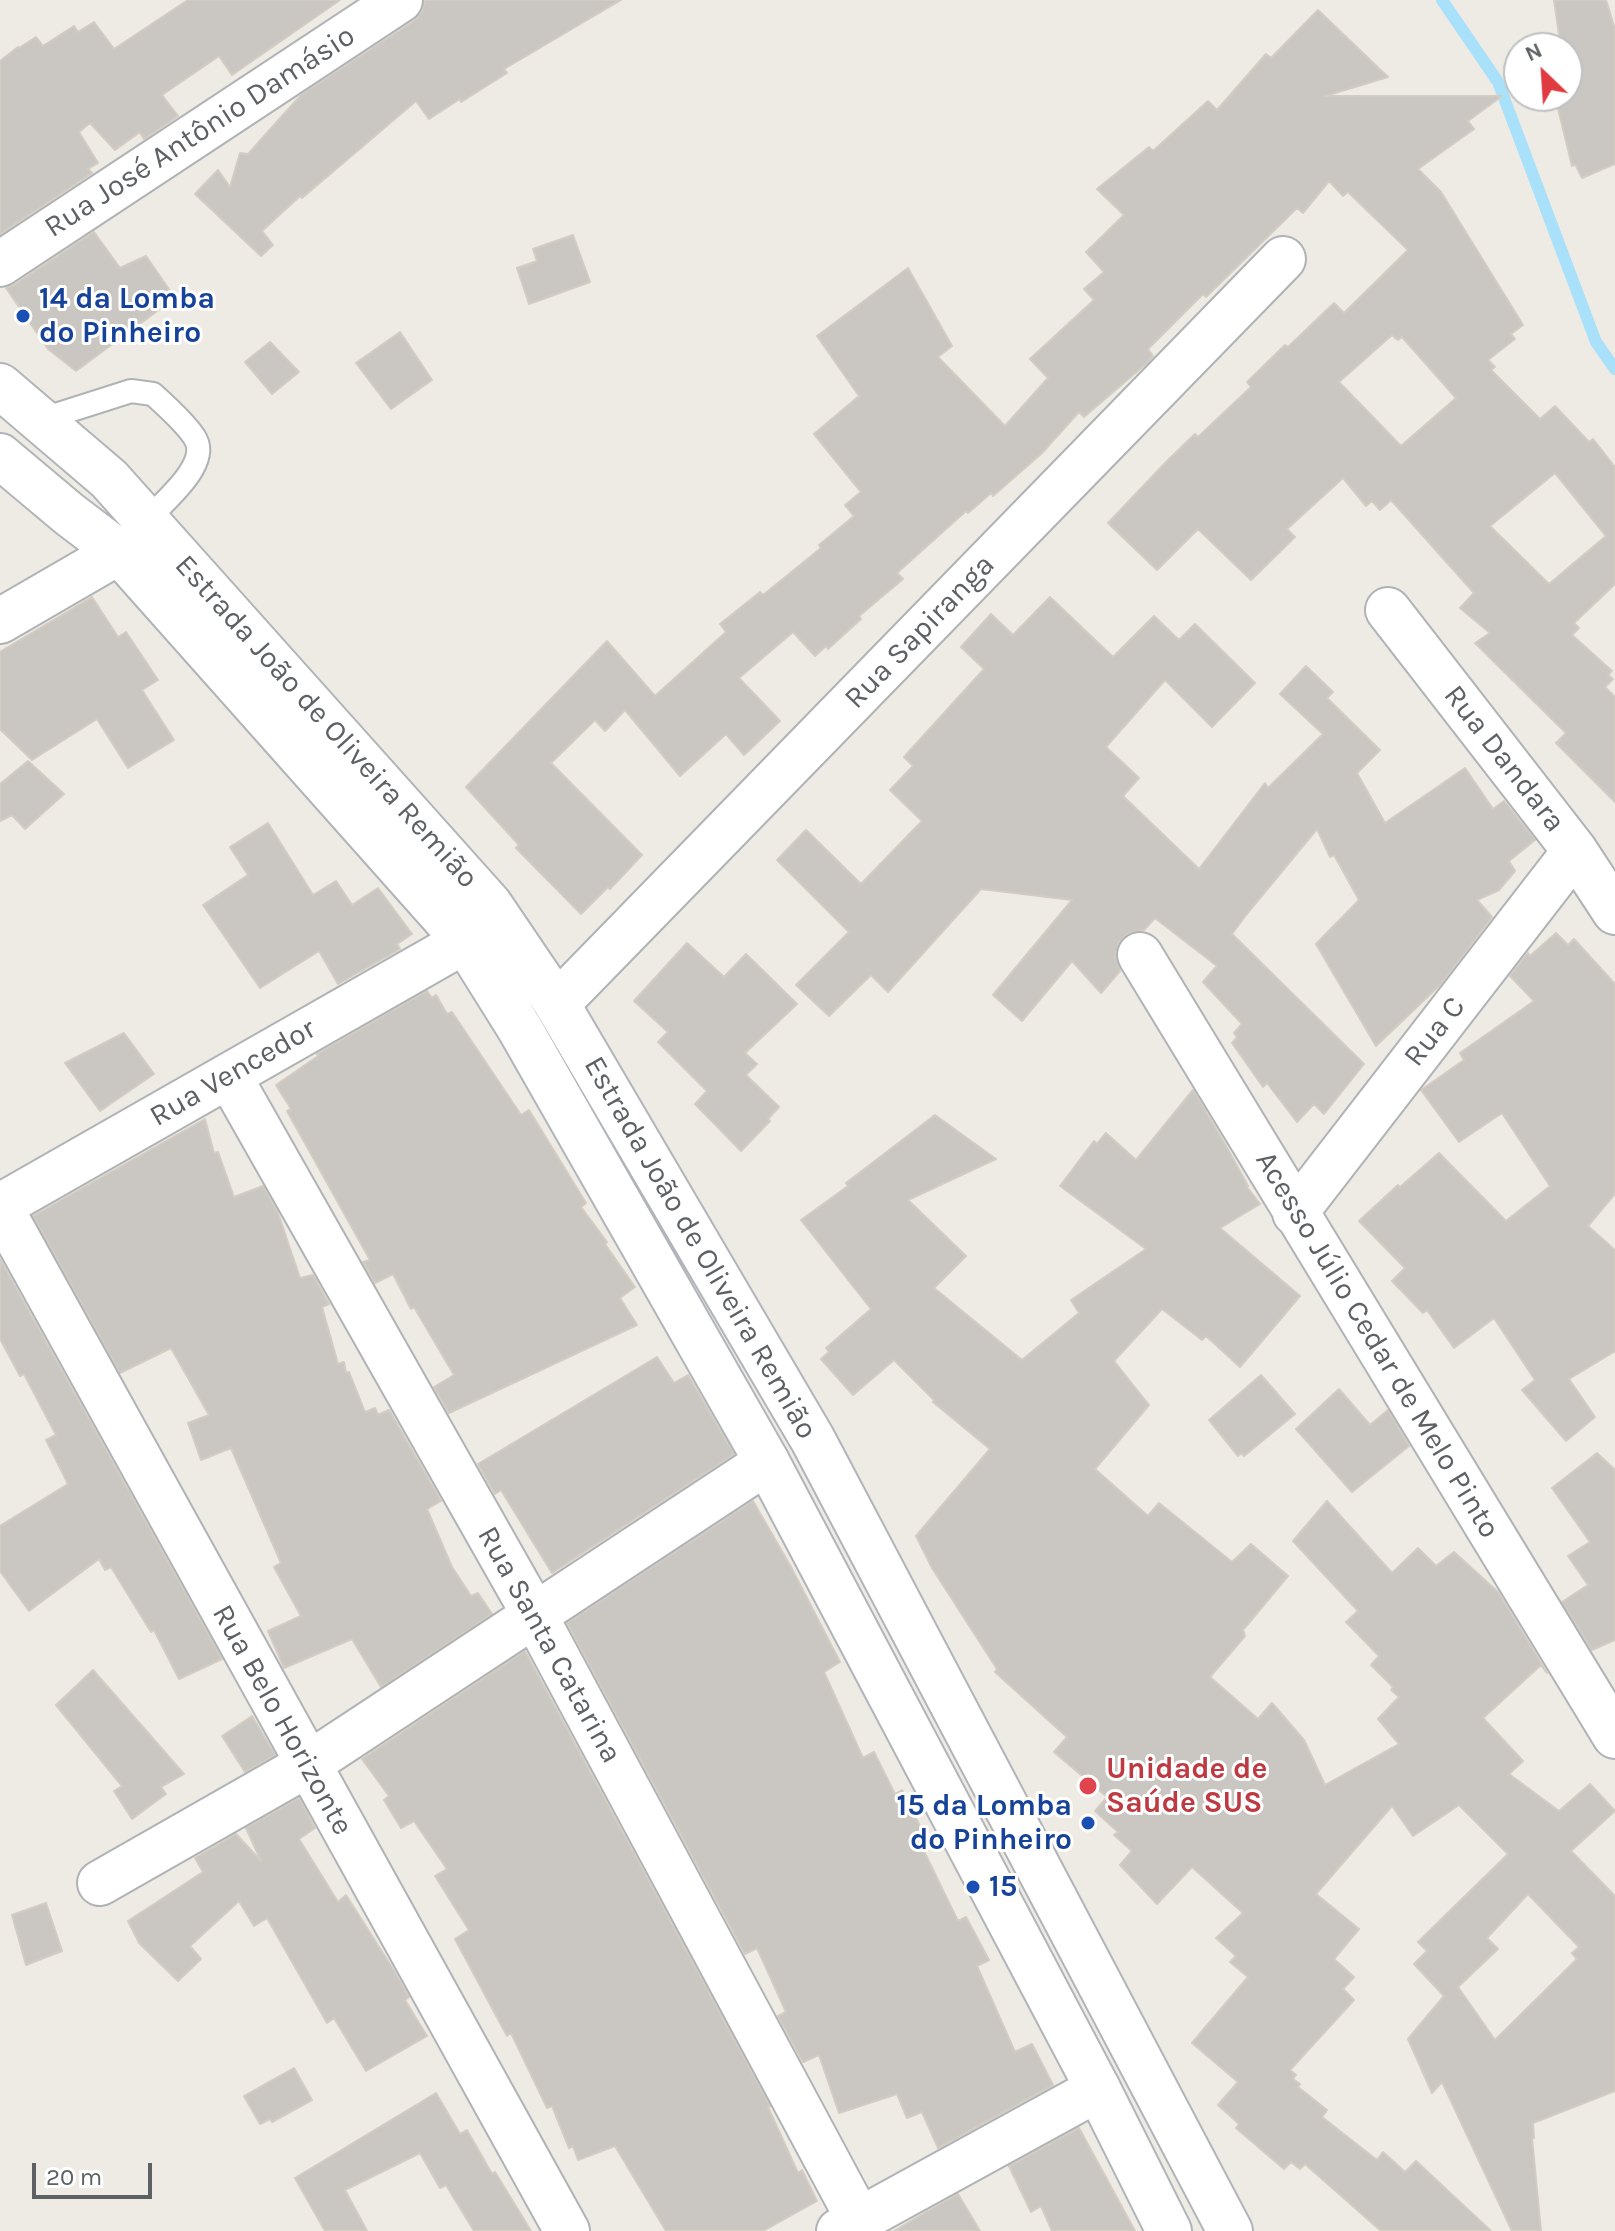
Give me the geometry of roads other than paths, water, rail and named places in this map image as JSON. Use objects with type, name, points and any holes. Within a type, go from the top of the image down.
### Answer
[{"type":"street","name":"Rua José Antônio Damásio","points":[[0,264],[400,0]]},
{"type":"street","name":"Rua Sapiranga","points":[[557,1004],[1283,259]]},
{"type":"street","name":"Estrada João de Oliveira Remião","points":[[0,386],[109,479],[132,536],[465,941],[528,1042],[767,1462],[1098,2089],[1169,2231]]},
{"type":"street","name":"Estrada João de Oliveira Remião","points":[[0,456],[69,514],[132,536],[490,905],[557,1004],[813,1440],[1230,2231]]},
{"type":"street","points":[[0,621],[132,536]]},
{"type":"street","name":"Rua Dandara","points":[[1388,610],[1575,851],[1615,912]]},
{"type":"street","name":"Rua C","points":[[1295,1213],[1575,851]]},
{"type":"street","name":"Rua Vencedor","points":[[0,1207],[465,941]]},
{"type":"street","name":"Acesso Júlio Cedar de Melo Pinto","points":[[1140,955],[1615,1736]]},
{"type":"street","name":"Rua Santa Catarina","points":[[229,1076],[534,1614],[849,2225]]},
{"type":"street","name":"Rua Belo Horizonte","points":[[0,1207],[567,2231]]},
{"type":"street","points":[[100,1883],[307,1765],[767,1462]]},
{"type":"street","points":[[849,2225],[1098,2089]]},
{"type":"lane","points":[[40,420],[131,391],[153,394],[196,440],[195,468],[132,536]]},
{"type":"waterway","points":[[1442,0],[1498,82],[1596,342],[1615,369]]},
{"type":"place","name":"14 da Lomba do Pinheiro","points":[[23,316]]},
{"type":"place","name":"Unidade de Saúde SUS","points":[[1088,1786]]},
{"type":"place","name":"15 da Lomba do Pinheiro","points":[[1088,1823]]},
{"type":"place","name":"15","points":[[973,1887]]}]
